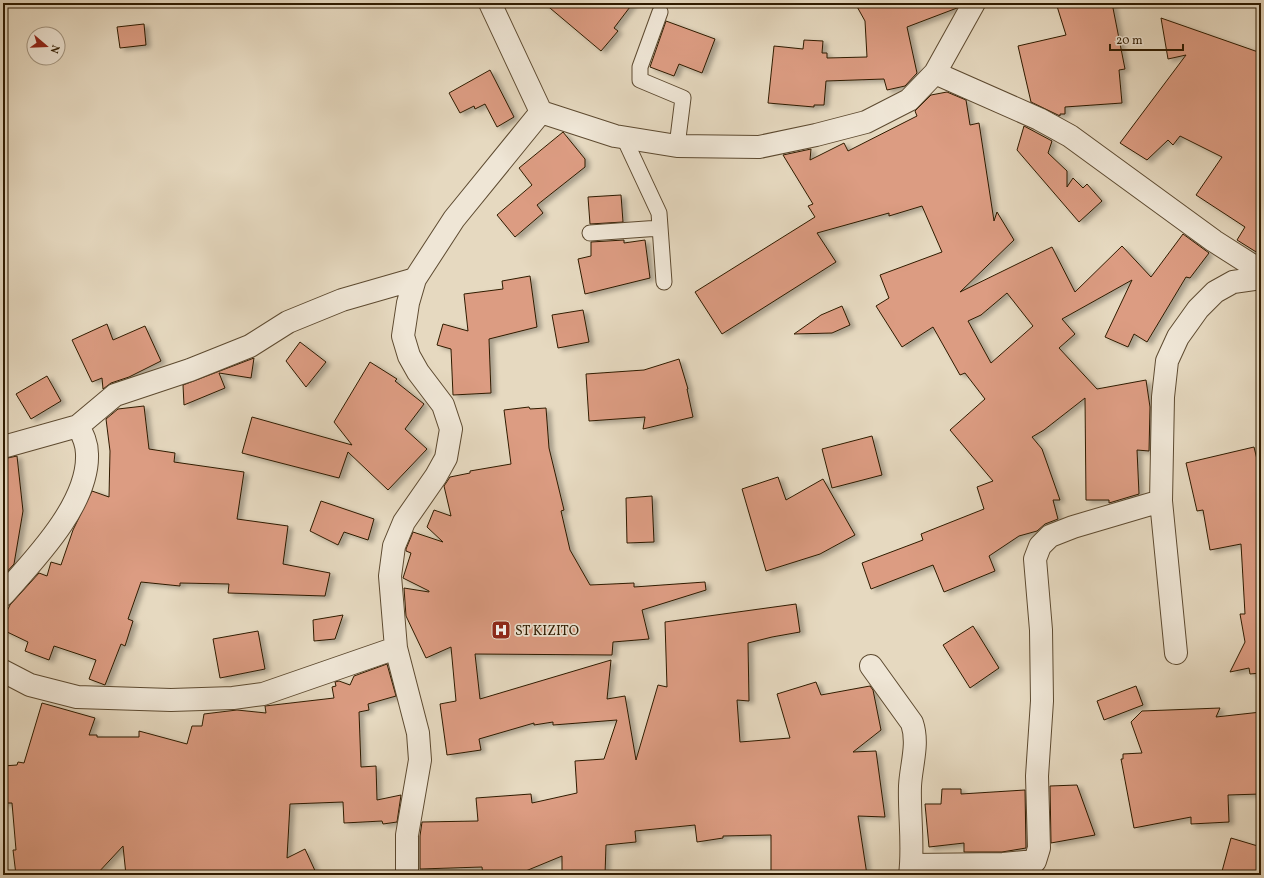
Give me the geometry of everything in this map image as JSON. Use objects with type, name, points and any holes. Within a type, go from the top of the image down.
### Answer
[{"type":"street","points":[[490,3],[541,112],[624,138],[677,146],[759,147],[816,135],[866,122],[909,100],[935,73],[974,3]]},
{"type":"street","points":[[935,73],[1039,119],[1070,136],[1214,241],[1261,271]]},
{"type":"street","points":[[407,875],[407,835],[420,760],[418,734],[396,648],[390,576],[394,546],[404,522],[436,476],[446,458],[451,429],[443,405],[418,372],[410,356],[403,336],[408,303],[415,279],[454,219],[541,112]]},
{"type":"street","points":[[1176,653],[1161,501],[1167,361],[1178,337],[1198,309],[1215,292],[1233,282],[1261,278]]},
{"type":"street","points":[[3,447],[78,426],[115,395],[190,370],[250,346],[288,322],[342,300],[415,279]]},
{"type":"street","points":[[3,595],[63,523],[80,489],[86,469],[88,454],[85,439],[78,426]]},
{"type":"street","points":[[871,666],[912,723],[915,732],[915,751],[910,786],[911,870],[1035,861],[1039,848],[1037,776],[1042,701],[1041,630],[1035,559],[1040,546],[1050,536],[1073,527],[1161,501]]},
{"type":"street","points":[[3,671],[30,685],[77,697],[171,700],[233,698],[263,694],[396,648]]},
{"type":"lane","points":[[660,12],[640,67],[640,80],[683,98],[677,146]]},
{"type":"lane","points":[[624,138],[659,213],[664,282]]},
{"type":"lane","points":[[590,233],[660,228]]},
{"type":"building","points":[[544,3],[633,3],[614,28],[618,31],[601,51]]},
{"type":"building","points":[[855,3],[960,3],[957,8],[907,27],[917,73],[905,86],[887,90],[884,79],[826,81],[824,105],[814,105],[814,107],[768,103],[774,46],[803,49],[804,40],[823,41],[822,53],[827,53],[827,58],[867,57],[865,21]]},
{"type":"building","points":[[1056,3],[1112,3],[1125,69],[1119,70],[1122,103],[1065,107],[1065,114],[1060,114],[1060,116],[1031,102],[1018,46],[1066,35]]},
{"type":"building","points":[[1161,18],[1261,53],[1261,255],[1237,240],[1245,227],[1196,195],[1222,157],[1180,136],[1173,145],[1168,140],[1147,160],[1120,143],[1186,55],[1168,59]]},
{"type":"building","points":[[666,21],[715,39],[702,73],[679,64],[674,76],[650,67]]},
{"type":"building","points":[[144,24],[146,45],[120,48],[117,27]]},
{"type":"building","points":[[490,70],[514,117],[497,127],[485,104],[475,109],[474,106],[460,113],[449,93]]},
{"type":"building","points":[[947,92],[966,100],[970,125],[979,123],[994,221],[997,212],[1014,240],[960,292],[1052,247],[1075,292],[1122,246],[1151,277],[1183,234],[1209,253],[1190,278],[1186,277],[1147,342],[1134,334],[1128,347],[1105,337],[1132,280],[1062,319],[1075,334],[1059,348],[1097,389],[1146,380],[1150,407],[1149,451],[1137,450],[1139,494],[1109,503],[1109,500],[1086,500],[1085,398],[1044,430],[1032,437],[1042,449],[1060,500],[1053,500],[1058,519],[1045,524],[1037,531],[1019,536],[989,556],[995,571],[944,592],[933,565],[871,589],[862,563],[923,540],[921,534],[984,509],[977,487],[993,481],[950,430],[985,399],[965,373],[960,375],[933,327],[902,347],[876,306],[889,298],[880,275],[942,252],[922,206],[889,216],[889,213],[817,233],[836,262],[722,334],[695,292],[815,217],[808,206],[813,204],[783,155],[811,149],[810,160],[844,143],[848,151],[917,116],[915,111],[931,95]],"holes":[[[1007,293],[1033,326],[991,363],[968,321],[981,315]]]},
{"type":"building","points":[[1024,126],[1052,141],[1048,153],[1067,171],[1067,187],[1073,178],[1083,188],[1087,184],[1102,201],[1079,222],[1017,150]]},
{"type":"building","points":[[563,132],[585,159],[585,167],[537,205],[543,213],[515,237],[497,215],[532,185],[519,168]]},
{"type":"building","points":[[621,195],[623,222],[590,224],[588,197]]},
{"type":"building","points":[[624,240],[624,243],[645,240],[650,278],[585,294],[578,259],[591,256],[591,242]]},
{"type":"building","points":[[530,276],[537,327],[489,339],[491,393],[453,395],[451,349],[437,345],[443,324],[468,331],[464,294],[503,289],[502,281]]},
{"type":"building","points":[[842,306],[850,325],[832,333],[794,334],[821,315]]},
{"type":"building","points":[[583,310],[589,342],[558,348],[552,315]]},
{"type":"building","points":[[107,324],[113,340],[145,326],[161,361],[129,377],[111,383],[103,389],[102,378],[92,382],[72,340]]},
{"type":"building","points":[[300,342],[326,362],[306,387],[286,361]]},
{"type":"building","points":[[254,358],[251,378],[219,373],[225,388],[184,405],[183,385]]},
{"type":"building","points":[[679,359],[688,389],[693,417],[643,429],[645,417],[589,421],[586,374],[644,370]]},
{"type":"building","points":[[370,362],[397,379],[395,381],[424,404],[405,429],[427,449],[388,490],[348,452],[339,478],[242,453],[252,417],[352,445],[334,422]]},
{"type":"building","points":[[47,376],[61,401],[31,419],[16,394]]},
{"type":"building","points":[[144,406],[149,449],[175,453],[174,462],[244,472],[237,519],[288,526],[283,564],[330,573],[325,596],[228,593],[229,584],[180,583],[180,586],[141,582],[128,619],[133,621],[125,646],[121,644],[105,685],[89,679],[96,660],[54,646],[49,660],[25,651],[28,642],[3,630],[3,619],[10,605],[39,573],[47,576],[51,562],[61,565],[73,530],[92,491],[109,497],[110,451],[106,419],[118,409]]},
{"type":"building","points":[[529,407],[530,409],[546,408],[549,448],[564,510],[561,511],[570,550],[590,585],[634,583],[634,587],[705,582],[706,590],[642,610],[649,639],[613,642],[612,655],[475,654],[480,699],[611,660],[607,699],[625,696],[636,760],[658,685],[667,687],[665,622],[796,604],[800,632],[748,643],[749,701],[737,700],[740,742],[790,738],[777,694],[816,682],[821,695],[870,686],[873,690],[881,730],[853,752],[876,751],[885,817],[858,816],[867,875],[819,871],[819,875],[771,875],[771,835],[723,836],[723,838],[697,842],[695,825],[635,831],[636,842],[606,845],[605,875],[562,875],[562,856],[516,875],[483,875],[482,867],[420,869],[420,836],[422,822],[478,821],[476,798],[531,794],[532,803],[577,793],[575,761],[604,759],[617,720],[553,725],[553,722],[534,725],[534,723],[479,739],[481,750],[447,755],[440,704],[456,701],[451,647],[426,658],[406,616],[404,588],[429,592],[403,578],[411,553],[406,551],[406,549],[413,532],[443,542],[427,527],[434,510],[451,516],[444,486],[450,477],[470,473],[470,471],[511,464],[504,410]]},
{"type":"building","points":[[872,436],[882,475],[832,488],[822,449]]},
{"type":"building","points":[[1254,447],[1261,476],[1261,673],[1250,674],[1249,668],[1230,672],[1245,642],[1240,614],[1245,614],[1241,544],[1210,550],[1203,510],[1197,511],[1186,463]]},
{"type":"building","points":[[17,456],[23,511],[14,564],[3,576],[3,459]]},
{"type":"building","points":[[778,477],[786,500],[823,479],[855,535],[820,554],[766,571],[742,489]]},
{"type":"building","points":[[652,496],[654,542],[627,543],[626,498]]},
{"type":"building","points":[[321,501],[374,519],[368,540],[344,532],[338,545],[310,531]]},
{"type":"building","points":[[343,615],[335,639],[314,641],[313,620]]},
{"type":"building","points":[[973,626],[999,668],[970,688],[943,645]]},
{"type":"building","points":[[258,631],[265,669],[220,678],[213,639]]},
{"type":"building","points":[[387,664],[396,696],[368,704],[369,710],[359,712],[361,767],[376,766],[377,800],[401,795],[397,822],[383,824],[382,821],[344,823],[343,802],[290,804],[287,858],[305,849],[317,875],[126,875],[123,846],[96,875],[16,875],[13,850],[16,850],[12,803],[3,803],[3,766],[17,765],[18,762],[24,763],[42,703],[95,718],[89,735],[97,735],[97,737],[139,737],[139,731],[187,744],[192,726],[202,726],[204,714],[237,710],[266,713],[265,706],[334,698],[332,687],[336,686],[335,682],[339,681],[350,685],[354,676]]},
{"type":"building","points":[[1136,686],[1143,705],[1104,720],[1097,701]]},
{"type":"building","points":[[1220,708],[1216,717],[1261,712],[1261,794],[1228,795],[1229,822],[1191,824],[1191,817],[1134,828],[1121,759],[1123,759],[1123,754],[1142,753],[1131,722],[1142,711]]},
{"type":"building","points":[[1077,785],[1095,835],[1051,843],[1050,786]]},
{"type":"building","points":[[942,789],[961,789],[961,794],[1025,790],[1026,848],[1002,852],[964,852],[964,843],[929,847],[925,804],[941,804]]},
{"type":"building","points":[[1231,838],[1261,847],[1261,860],[1257,875],[1221,875]]},
{"type":"place","name":"ST KIZITO","points":[[501,630]]}]
